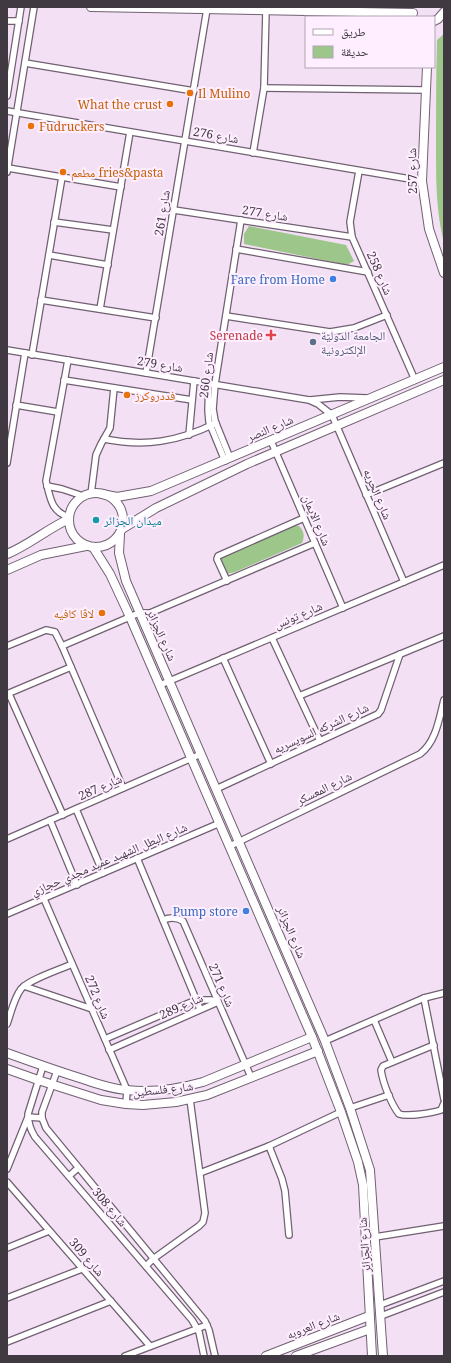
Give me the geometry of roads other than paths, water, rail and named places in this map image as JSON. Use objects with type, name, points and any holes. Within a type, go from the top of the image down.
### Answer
[{"type":"street","points":[[7,96],[21,7]]},
{"type":"street","points":[[34,7],[7,170],[121,187]]},
{"type":"street","points":[[91,7],[207,9],[246,8],[266,10],[414,12]]},
{"type":"street","name":"شارع 261","points":[[146,373],[207,9]]},
{"type":"street","points":[[253,153],[264,88],[266,10]]},
{"type":"street","points":[[435,20],[444,12]]},
{"type":"street","points":[[7,21],[19,21]]},
{"type":"street","points":[[25,63],[194,91]]},
{"type":"street","name":"شارع 257","points":[[426,68],[422,182],[429,229],[444,273]]},
{"type":"street","points":[[264,88],[425,90]]},
{"type":"street","name":"شارع 276","points":[[7,111],[422,182]]},
{"type":"street","points":[[100,309],[130,132]]},
{"type":"street","name":"شارع 258","points":[[359,171],[350,222],[352,237],[415,380]]},
{"type":"street","points":[[32,355],[62,177]]},
{"type":"street","name":"شارع 277","points":[[174,210],[352,237]]},
{"type":"street","name":"شارع 260","points":[[228,459],[213,425],[214,409],[212,384],[226,316],[241,220]]},
{"type":"street","points":[[54,222],[114,230]]},
{"type":"street","points":[[236,249],[368,272]]},
{"type":"street","points":[[49,255],[108,265]]},
{"type":"street","points":[[41,300],[156,318]]},
{"type":"street","points":[[226,316],[330,332],[354,328],[387,316]]},
{"type":"street","name":"شارع 279","points":[[7,350],[309,400],[340,397],[371,399]]},
{"type":"street","points":[[7,463],[24,353]]},
{"type":"street","points":[[68,360],[46,473],[46,481],[48,494],[54,506],[62,515],[69,518]]},
{"type":"street","name":"شارع النصر","points":[[102,494],[117,497],[151,491],[444,367]]},
{"type":"street","points":[[64,380],[192,400]]},
{"type":"street","name":"شارع النصر","points":[[121,532],[156,508],[247,464],[444,380]]},
{"type":"street","points":[[189,435],[194,381]]},
{"type":"street","points":[[90,546],[79,542],[73,535],[70,528],[69,518],[76,502],[87,495],[96,455],[110,428],[114,388]]},
{"type":"street","name":"شارع 279","points":[[309,400],[322,406],[332,415]]},
{"type":"street","points":[[16,405],[58,412]]},
{"type":"street","name":"شارع الحريه","points":[[332,415],[404,582]]},
{"type":"street","points":[[104,439],[122,442],[162,442],[189,435],[213,425]]},
{"type":"street","name":"شارع الايمان","points":[[271,441],[343,608]]},
{"type":"street","points":[[366,495],[444,463]]},
{"type":"street","points":[[7,570],[41,555],[90,546],[106,546],[116,539],[121,532],[124,522],[123,514],[116,501],[110,496],[102,494],[87,495],[47,486]]},
{"type":"street","points":[[7,554],[21,548],[69,518]]},
{"type":"street","points":[[227,581],[217,559],[218,556],[304,518]]},
{"type":"street","name":"شارع الجزائر","points":[[121,532],[120,553],[126,581],[325,1041],[350,1108],[370,1170],[383,1356]]},
{"type":"street","points":[[62,646],[139,613],[150,613],[315,543]]},
{"type":"street","name":"شارع الجزائر","points":[[90,546],[110,574],[130,617],[318,1051],[342,1112],[358,1162],[363,1185],[372,1356]]},
{"type":"street","name":"شارع تونس","points":[[160,685],[444,565]]},
{"type":"street","points":[[7,646],[46,630],[55,632],[123,788]]},
{"type":"street","points":[[299,696],[444,636]]},
{"type":"street","points":[[272,638],[320,741]]},
{"type":"street","name":"شارع الشركه السويسريه","points":[[216,789],[378,714],[381,710],[400,654]]},
{"type":"street","points":[[223,658],[271,764]]},
{"type":"street","points":[[63,815],[8,694],[71,667]]},
{"type":"street","name":"شارع المعسكر","points":[[230,846],[420,754],[426,749],[433,737],[444,700]]},
{"type":"street","name":"شارع 287","points":[[7,839],[201,754]]},
{"type":"street","points":[[76,809],[103,873]]},
{"type":"street","points":[[50,820],[77,884]]},
{"type":"street","name":"شارع البطل الشهيد عميد مجدي حجازي","points":[[7,914],[220,823]]},
{"type":"street","points":[[137,858],[200,1009]]},
{"type":"street","points":[[242,874],[251,869]]},
{"type":"street","name":"شارع 272","points":[[44,899],[127,1090],[126,1104]]},
{"type":"street","name":"شارع 271","points":[[163,920],[173,917],[182,922],[251,1077]]},
{"type":"street","points":[[266,932],[277,928]]},
{"type":"street","points":[[7,1024],[18,994],[24,986],[72,964]]},
{"type":"street","points":[[24,986],[92,1009]]},
{"type":"street","points":[[325,1041],[424,998],[444,993]]},
{"type":"street","points":[[424,998],[443,1085],[444,1099]]},
{"type":"street","name":"شارع 289","points":[[105,1039],[196,1000],[211,1000],[218,1002]]},
{"type":"street","name":"شارع 289","points":[[109,1050],[218,1002]]},
{"type":"street","points":[[374,1020],[392,1062]]},
{"type":"street","name":"شارع فلسطين","points":[[7,1053],[57,1071],[106,1086],[127,1090],[160,1091],[203,1082],[312,1037]]},
{"type":"street","points":[[434,1046],[392,1062],[384,1066],[381,1070],[395,1110],[399,1114],[403,1115],[436,1112],[441,1110],[444,1103]]},
{"type":"street","name":"شارع فلسطين","points":[[7,1069],[101,1100],[126,1104],[162,1103],[207,1095],[318,1051]]},
{"type":"street","points":[[7,1169],[28,1117],[42,1066]]},
{"type":"street","points":[[28,1117],[42,1118],[44,1106],[57,1071]]},
{"type":"street","points":[[160,1091],[162,1103]]},
{"type":"street","points":[[350,1108],[389,1095]]},
{"type":"street","points":[[146,1266],[153,1259],[200,1226],[203,1222],[205,1213],[190,1099]]},
{"type":"street","points":[[200,1173],[269,1146],[342,1112]]},
{"type":"street","name":"شارع 308","points":[[28,1117],[30,1130],[35,1137],[192,1320],[197,1328],[204,1356]]},
{"type":"street","name":"شارع 308","points":[[42,1118],[46,1128],[207,1325],[215,1356]]},
{"type":"street","points":[[269,1146],[285,1191],[289,1235]]},
{"type":"street","points":[[69,1176],[78,1168]]},
{"type":"street","name":"شارع 309","points":[[7,1182],[150,1346]]},
{"type":"street","points":[[99,1211],[107,1204]]},
{"type":"street","points":[[375,1237],[444,1226]]},
{"type":"street","points":[[7,1248],[49,1231]]},
{"type":"street","points":[[125,1242],[134,1236]]},
{"type":"street","points":[[7,1298],[82,1269]]},
{"type":"street","points":[[380,1305],[444,1281]]},
{"type":"street","points":[[381,1316],[443,1292],[444,1300]]},
{"type":"street","points":[[7,1342],[110,1301]]},
{"type":"street","name":"شارع العروبه","points":[[266,1356],[369,1316]]},
{"type":"street","points":[[125,1356],[207,1325]]},
{"type":"street","name":"شارع العروبه","points":[[296,1356],[370,1329]]},
{"type":"place","name":"Il Mulino","points":[[190,93]]},
{"type":"place","name":"What the crust","points":[[170,104]]},
{"type":"place","name":"Fudruckers","points":[[31,126]]},
{"type":"place","name":"مطعم fries&pasta","points":[[63,172]]},
{"type":"place","name":"Fare from Home","points":[[333,279]]},
{"type":"place","name":"Serenade","points":[[271,335]]},
{"type":"place","name":"الجامعة الدولية الإلكترونية","points":[[313,342]]},
{"type":"place","name":"فددروكرز","points":[[127,395]]},
{"type":"place","name":"ميدان الجزائر","points":[[96,520]]},
{"type":"place","name":"لاڤا كافيه","points":[[102,613]]},
{"type":"place","name":"Pump store","points":[[246,911]]}]
